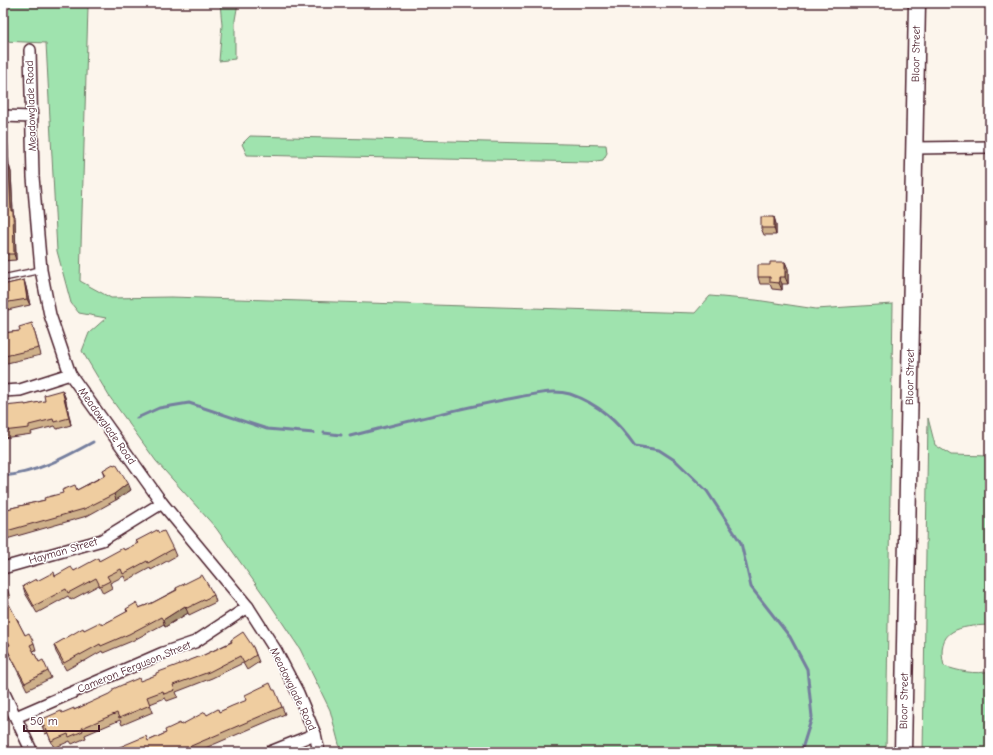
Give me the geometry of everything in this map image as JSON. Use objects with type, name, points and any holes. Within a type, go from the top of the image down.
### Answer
[{"type":"main road","name":"Bloor Street","points":[[903,752],[917,3]]},
{"type":"street","name":"Meadowglade Road","points":[[30,50],[34,177],[41,270],[50,315],[70,374],[162,503],[248,607],[276,652],[298,693],[315,734],[319,752]]},
{"type":"street","points":[[3,116],[32,117]]},
{"type":"street","points":[[914,148],[990,147]]},
{"type":"street","points":[[3,391],[20,390],[70,374]]},
{"type":"street","name":"Hayman Street","points":[[3,568],[102,540],[162,503]]},
{"type":"street","name":"Cameron Ferguson Street","points":[[16,717],[163,653],[195,642],[248,607]]},
{"type":"street","points":[[3,691],[32,752]]},
{"type":"street","points":[[270,752],[315,734]]},
{"type":"lane","points":[[3,278],[41,270]]},
{"type":"green space","points":[[3,3],[91,3],[88,7],[80,281],[111,298],[171,297],[695,313],[710,296],[756,300],[816,309],[893,304],[886,752],[341,752],[330,710],[300,649],[216,528],[156,461],[109,396],[82,351],[89,333],[106,318],[79,313],[71,303],[57,251],[46,43],[3,41]]},
{"type":"green space","points":[[220,3],[238,3],[235,20],[235,59],[219,61],[222,25]]},
{"type":"green space","points":[[250,136],[606,145],[607,153],[603,160],[589,162],[247,155],[242,144]]},
{"type":"green space","points":[[928,418],[935,445],[951,455],[990,456],[990,625],[968,627],[952,632],[946,637],[943,644],[942,654],[944,666],[967,672],[978,673],[990,671],[990,752],[923,752]]},
{"type":"building","points":[[3,53],[4,79],[3,79]]},
{"type":"building","points":[[3,127],[5,127],[7,165],[9,165],[11,211],[13,211],[14,254],[3,254]]},
{"type":"building","points":[[761,217],[774,217],[774,228],[761,228]]},
{"type":"building","points":[[770,262],[785,262],[785,277],[779,277],[779,283],[770,282],[770,277],[758,277],[758,265],[770,265]]},
{"type":"building","points":[[24,280],[27,299],[3,303],[3,285]]},
{"type":"building","points":[[32,323],[39,348],[3,356],[3,333],[20,331],[19,327]]},
{"type":"building","points":[[62,390],[69,418],[54,422],[53,419],[29,425],[29,428],[3,431],[3,406],[25,405],[45,401],[44,395]]},
{"type":"building","points":[[113,464],[116,464],[128,483],[114,494],[84,509],[3,532],[3,510],[45,500],[44,498],[63,493],[62,490],[75,485],[77,490],[106,475],[103,470]]},
{"type":"building","points":[[157,530],[159,533],[164,531],[173,549],[148,563],[147,561],[123,574],[121,569],[107,576],[110,581],[100,586],[96,578],[68,593],[66,589],[34,606],[23,586],[36,579],[37,581],[54,572],[55,576],[71,567],[74,571],[98,558],[99,561],[123,548],[124,550],[138,543],[136,541]]},
{"type":"building","points":[[202,575],[214,595],[187,608],[185,606],[163,620],[161,617],[129,634],[101,646],[100,644],[64,663],[54,645],[83,628],[84,630],[100,622],[102,625],[128,611],[126,609],[136,603],[139,608],[152,603],[177,590],[176,588]]},
{"type":"building","points":[[4,583],[8,591],[5,593],[5,596],[9,604],[25,635],[29,633],[34,643],[30,645],[39,662],[43,660],[48,671],[25,683],[6,647],[10,645],[3,630]]},
{"type":"building","points":[[243,632],[253,647],[256,655],[244,663],[240,656],[209,672],[173,685],[175,690],[164,694],[163,691],[147,697],[150,705],[119,718],[117,713],[82,728],[83,731],[69,737],[68,734],[51,741],[45,726],[43,727],[40,720],[61,711],[62,713],[74,708],[74,710],[109,694],[113,691],[113,689],[122,685],[139,678],[140,681],[156,675],[156,673],[204,655],[232,642],[231,640]]},
{"type":"building","points":[[270,683],[273,690],[275,690],[282,707],[177,752],[112,752],[116,750],[115,749],[146,736],[148,741],[166,733],[165,730],[180,723],[181,725],[205,712],[207,715],[218,709],[219,712],[247,700],[245,695]]},
{"type":"building","points":[[3,735],[5,739],[10,752],[3,752]]},
{"type":"building","points":[[296,749],[297,752],[290,752]]},
{"type":"waterway","points":[[350,436],[476,405],[538,393],[557,392],[570,394],[580,398],[599,409],[622,429],[635,446],[659,450],[676,461],[707,491],[741,543],[751,587],[790,637],[807,669],[812,717],[801,752]]},
{"type":"waterway","points":[[137,418],[159,408],[189,403],[267,429],[314,433]]},
{"type":"waterway","points":[[324,433],[341,435]]},
{"type":"waterway","points":[[3,476],[27,472],[50,464],[93,442]]}]
